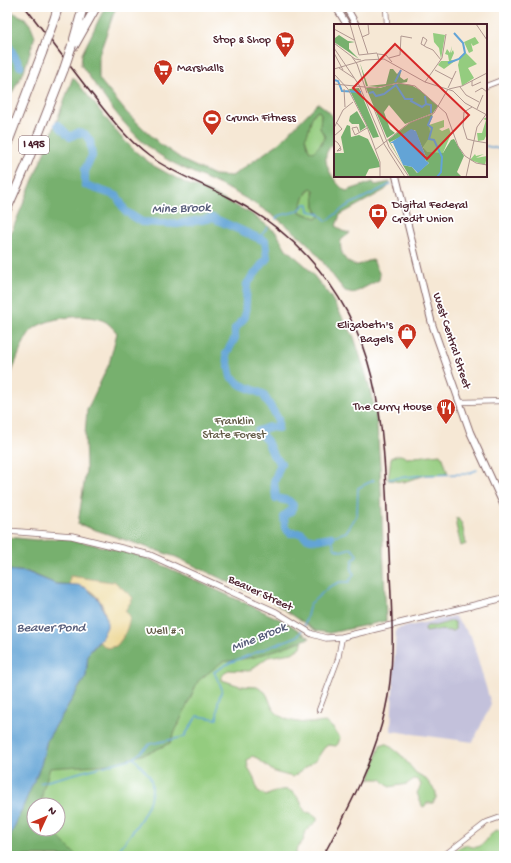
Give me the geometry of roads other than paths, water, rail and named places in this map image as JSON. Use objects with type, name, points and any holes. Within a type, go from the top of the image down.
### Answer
[{"type":"highway","points":[[53,17],[54,7]]},
{"type":"highway","name":"I 495","points":[[7,145],[42,53],[53,17],[58,7]]},
{"type":"highway","name":"I 495","points":[[7,209],[60,81],[73,46],[84,7]]},
{"type":"highway","points":[[73,46],[96,7]]},
{"type":"main road","points":[[336,7],[346,24]]},
{"type":"main road","points":[[346,7],[355,24]]},
{"type":"main road","name":"West Central Street","points":[[396,177],[427,307],[479,453],[504,506]]},
{"type":"street","points":[[386,7],[388,24]]},
{"type":"street","points":[[487,86],[504,79]]},
{"type":"street","points":[[460,402],[504,401]]},
{"type":"street","name":"Beaver Street","points":[[7,531],[72,536],[150,555],[276,612],[303,629],[320,637],[342,637],[504,598]]},
{"type":"street","points":[[319,710],[338,659],[342,637]]},
{"type":"street","points":[[443,856],[487,822],[504,816]]},
{"type":"water","name":"Beaver Pond","points":[[7,570],[27,572],[56,584],[78,585],[86,588],[99,600],[107,619],[107,627],[102,637],[88,654],[86,676],[47,740],[41,765],[7,844]]},
{"type":"waterway","name":"Mine Brook","points":[[7,43],[20,66]]},
{"type":"waterway","name":"Mine Brook","points":[[58,125],[70,137],[77,133],[85,134],[90,141],[92,156],[85,169],[85,185],[117,196],[125,211],[142,222],[177,224],[213,218],[265,241],[267,258],[247,284],[245,317],[235,329],[235,338],[226,354],[231,377],[241,385],[263,394],[278,419],[278,428],[269,427],[258,431],[267,441],[273,455],[281,463],[274,482],[276,498],[289,501],[293,505],[292,510],[284,516],[285,528],[290,533],[301,533],[311,539],[331,537]]},
{"type":"waterway","points":[[487,146],[504,150]]},
{"type":"waterway","points":[[276,219],[278,216],[298,211],[305,204],[308,204],[309,211],[318,213],[327,221],[345,207],[391,184]]},
{"type":"waterway","points":[[259,238],[268,227]]},
{"type":"waterway","points":[[389,479],[424,475],[466,474],[477,470]]},
{"type":"waterway","name":"Mine Brook","points":[[304,627],[310,604],[329,587],[340,582],[349,582],[354,574],[351,570],[353,560],[357,555],[351,548],[341,551],[335,549],[331,537],[346,532],[357,515],[358,488],[374,480]]},
{"type":"waterway","name":"Mine Brook","points":[[117,856],[117,852],[142,817],[151,796],[152,786],[150,777],[134,758],[150,744],[184,737],[197,716],[217,719],[218,702],[222,689],[214,672],[229,663],[298,636],[302,630]]},
{"type":"waterway","points":[[40,783],[134,758]]},
{"type":"railway","points":[[25,7],[108,115],[140,149],[168,168],[230,198],[251,210],[281,231],[299,247],[334,289],[353,324],[367,359],[376,396],[382,434],[385,472],[392,613],[391,672],[385,711],[367,768],[342,821],[323,856]]},
{"type":"place","name":"Stop & Shop","points":[[285,58]]},
{"type":"place","name":"Marshalls","points":[[163,86]]},
{"type":"place","name":"Crunch Fitness","points":[[212,136]]},
{"type":"place","name":"Digital Federal Credit Union","points":[[378,230]]},
{"type":"place","name":"Elizabeth's Bagels","points":[[407,350]]},
{"type":"place","name":"The Curry House","points":[[446,425]]},
{"type":"park label","name":"Franklin State Forest","points":[[234,429]]},
{"type":"park label","name":"Well # 1","points":[[165,632]]}]
